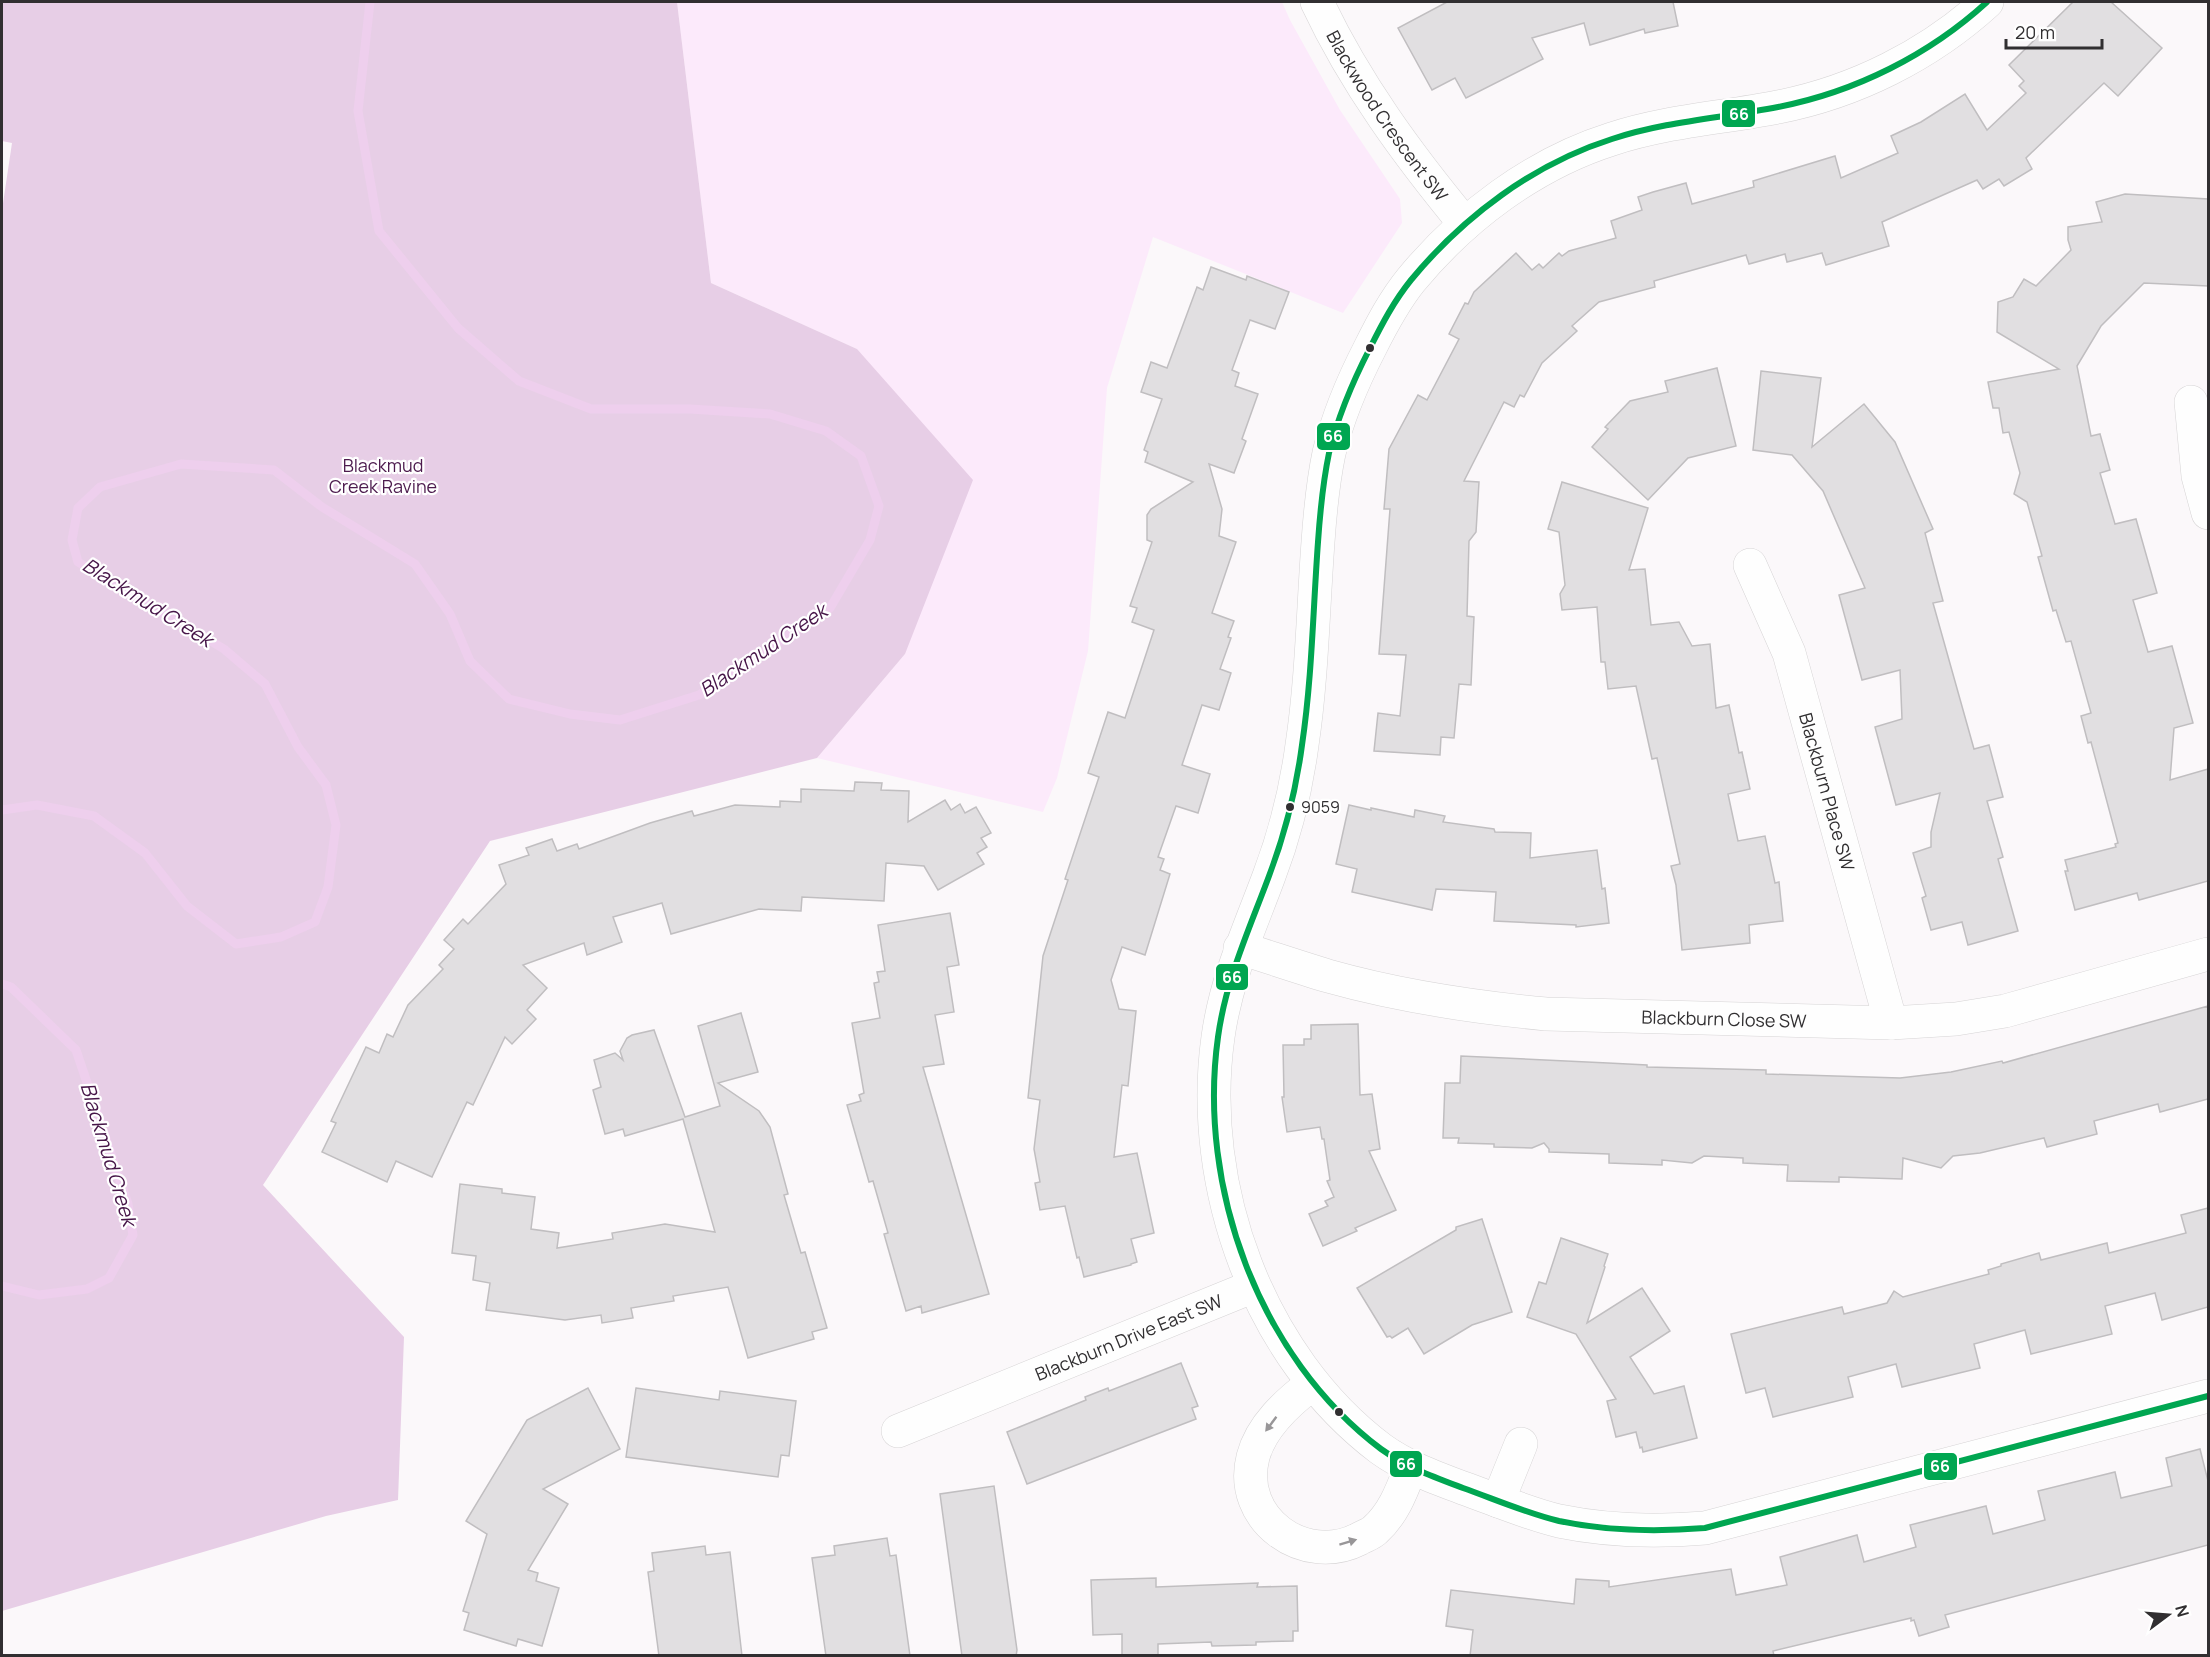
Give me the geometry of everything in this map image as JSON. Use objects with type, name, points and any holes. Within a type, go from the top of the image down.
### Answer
[{"type":"street","name":"Blackwood Crescent SW","points":[[1317,2],[1352,70],[1402,146],[1465,224]]},
{"type":"street","points":[[1987,2],[1924,49],[1886,71],[1824,96],[1776,108],[1689,120],[1651,128],[1607,140],[1561,160],[1513,188],[1465,224],[1413,277],[1399,296],[1372,344],[1343,408],[1329,454],[1321,511],[1308,694],[1295,792],[1269,877],[1240,948],[1227,989],[1218,1035],[1213,1106],[1216,1145],[1224,1190],[1254,1286],[1279,1333],[1312,1384],[1382,1449],[1411,1467],[1554,1520],[1597,1528],[1672,1531],[1705,1528],[2208,1396]]},
{"type":"street","points":[[2191,402],[2198,476],[2208,513]]},
{"type":"street","name":"Blackburn Place SW","points":[[1750,565],[1789,653],[1891,1023]]},
{"type":"street","name":"Blackburn Close SW","points":[[1240,948],[1329,976],[1444,1002],[1492,1009],[1557,1014],[1891,1023],[1956,1019],[2005,1011],[2208,954]]},
{"type":"street","name":"Blackburn Drive East SW","points":[[898,1431],[1254,1286]]},
{"type":"street","points":[[1312,1384],[1290,1401],[1267,1427],[1253,1456],[1251,1484],[1259,1510],[1279,1533],[1302,1545],[1327,1547],[1349,1544],[1374,1530],[1398,1500],[1411,1467]]},
{"type":"street","points":[[1498,1501],[1521,1444]]},
{"type":"shaded area","points":[[677,2],[1282,2],[1340,110],[1400,199],[1402,223],[1343,313],[1153,237],[1107,388],[1088,651],[1057,778],[1043,812],[817,758],[905,654],[857,349],[711,283]]},
{"type":"green space","name":"Blackmud Creek Ravine","points":[[2,2],[677,2],[711,283],[857,349],[973,480],[905,654],[817,758],[490,841],[263,1185],[404,1337],[398,1500],[326,1516],[2,1611],[2,210],[12,143],[2,141]]},
{"type":"building","points":[[1447,2],[1673,2],[1678,26],[1645,33],[1644,29],[1590,45],[1584,23],[1532,38],[1543,59],[1466,98],[1455,78],[1432,90],[1398,28]]},
{"type":"building","points":[[2073,2],[2111,2],[2162,48],[2118,96],[2104,83],[2026,158],[2032,169],[2004,186],[1999,179],[1983,189],[1977,180],[1882,222],[1889,246],[1826,265],[1822,253],[1787,262],[1785,254],[1749,264],[1746,255],[1654,281],[1655,287],[1599,302],[1572,326],[1577,331],[1542,363],[1524,397],[1520,395],[1514,407],[1504,402],[1464,481],[1479,482],[1476,532],[1469,541],[1467,616],[1474,617],[1471,685],[1459,684],[1454,738],[1441,737],[1440,755],[1374,751],[1378,713],[1400,716],[1406,655],[1379,654],[1390,509],[1384,509],[1389,449],[1418,395],[1427,400],[1459,339],[1449,334],[1465,303],[1468,304],[1474,292],[1516,253],[1532,270],[1539,264],[1543,268],[1559,253],[1562,256],[1569,251],[1616,238],[1611,221],[1642,210],[1638,197],[1653,192],[1686,183],[1692,204],[1754,187],[1753,181],[1835,156],[1841,178],[1898,153],[1891,136],[1921,122],[1965,94],[1987,130],[2026,93],[2019,86],[2024,81],[2009,65]]},
{"type":"building","points":[[2125,194],[2208,199],[2208,286],[2144,283],[2101,326],[2077,366],[2091,436],[2100,434],[2110,470],[2100,473],[2115,524],[2136,519],[2157,593],[2133,600],[2148,652],[2172,646],[2193,723],[2174,728],[2170,780],[2208,769],[2208,881],[2139,900],[2137,893],[2075,910],[2065,871],[2068,871],[2065,860],[2116,847],[2115,844],[2118,843],[2091,742],[2088,743],[2081,716],[2091,713],[2071,641],[2066,642],[2056,610],[2053,611],[2038,557],[2042,556],[2027,502],[2014,494],[2020,473],[2009,432],[2003,433],[1999,408],[1993,408],[1988,382],[2059,369],[1997,332],[1998,302],[2013,297],[2024,279],[2036,286],[2071,250],[2068,227],[2102,222],[2096,202]]},
{"type":"building","points":[[1211,267],[1246,280],[1247,276],[1289,292],[1275,329],[1250,320],[1232,370],[1239,373],[1235,386],[1258,394],[1242,439],[1246,441],[1234,473],[1209,464],[1222,509],[1219,536],[1236,542],[1212,613],[1234,621],[1228,637],[1231,638],[1220,669],[1231,673],[1219,710],[1202,705],[1182,765],[1210,774],[1198,813],[1176,806],[1158,857],[1164,859],[1160,870],[1170,874],[1145,955],[1122,947],[1111,980],[1119,1009],[1136,1011],[1128,1086],[1122,1085],[1114,1157],[1137,1153],[1154,1233],[1131,1239],[1137,1262],[1084,1277],[1079,1257],[1077,1258],[1065,1206],[1040,1210],[1035,1183],[1040,1182],[1034,1149],[1040,1100],[1028,1098],[1043,956],[1068,880],[1065,879],[1099,777],[1088,773],[1108,712],[1125,718],[1154,630],[1132,622],[1137,608],[1130,606],[1152,542],[1147,540],[1147,515],[1151,509],[1193,482],[1145,462],[1148,452],[1144,450],[1162,399],[1141,392],[1151,362],[1167,368],[1197,287],[1203,290]]},
{"type":"building","points":[[1717,368],[1736,446],[1688,458],[1648,500],[1592,447],[1608,429],[1605,427],[1630,401],[1668,392],[1665,381]]},
{"type":"building","points":[[1761,371],[1821,378],[1812,447],[1864,404],[1895,442],[1933,529],[1925,533],[1943,601],[1933,603],[1974,749],[1989,745],[2003,797],[1987,801],[2003,857],[1998,859],[2018,931],[1968,945],[1962,922],[1931,930],[1922,898],[1926,896],[1913,853],[1931,847],[1931,832],[1940,793],[1896,805],[1875,727],[1902,719],[1900,670],[1862,680],[1839,595],[1865,588],[1823,491],[1792,455],[1753,450]]},
{"type":"building","points":[[1562,482],[1648,508],[1629,570],[1645,569],[1651,625],[1679,622],[1692,646],[1710,644],[1716,708],[1729,705],[1739,753],[1742,752],[1750,789],[1728,794],[1738,841],[1765,836],[1775,883],[1779,882],[1783,921],[1749,925],[1750,943],[1682,950],[1676,885],[1671,866],[1680,864],[1657,758],[1652,759],[1636,686],[1608,689],[1605,662],[1601,662],[1597,607],[1562,610],[1560,594],[1565,585],[1559,532],[1548,529]]},
{"type":"building","points":[[855,782],[882,783],[881,790],[909,791],[908,822],[945,800],[951,810],[960,804],[965,813],[976,807],[991,833],[981,838],[987,847],[977,853],[984,864],[938,890],[924,866],[886,863],[884,901],[802,897],[801,911],[759,909],[671,934],[662,903],[613,917],[622,942],[587,955],[584,943],[523,965],[547,988],[527,1010],[536,1019],[512,1044],[505,1037],[473,1105],[467,1102],[432,1177],[396,1161],[387,1182],[322,1152],[336,1123],[331,1121],[366,1047],[379,1053],[387,1034],[393,1037],[408,1005],[443,969],[439,965],[454,949],[444,940],[463,919],[468,924],[506,884],[499,865],[529,855],[526,848],[552,839],[557,851],[577,844],[579,849],[650,823],[692,811],[694,816],[735,805],[780,807],[780,801],[801,802],[801,789],[854,791]]},
{"type":"building","points":[[1349,805],[1414,817],[1415,810],[1445,816],[1443,822],[1494,829],[1495,832],[1531,833],[1530,858],[1597,850],[1609,923],[1576,927],[1576,925],[1494,921],[1496,892],[1436,889],[1432,910],[1352,892],[1357,869],[1336,864]]},
{"type":"building","points":[[950,913],[959,965],[947,967],[954,1012],[935,1015],[944,1064],[923,1067],[989,1294],[922,1313],[921,1306],[906,1311],[884,1234],[888,1233],[873,1181],[869,1182],[847,1105],[861,1101],[859,1095],[864,1093],[852,1023],[880,1018],[874,983],[879,982],[877,972],[885,971],[878,925]]},
{"type":"building","points":[[2208,1006],[2208,1099],[2160,1112],[2158,1104],[2094,1121],[2097,1134],[2047,1147],[2044,1138],[1980,1153],[1953,1156],[1941,1168],[1903,1158],[1902,1179],[1839,1177],[1839,1182],[1787,1181],[1788,1165],[1743,1163],[1743,1158],[1704,1156],[1692,1163],[1662,1160],[1662,1165],[1609,1163],[1609,1154],[1549,1152],[1544,1143],[1532,1148],[1494,1147],[1494,1144],[1458,1143],[1459,1138],[1443,1138],[1445,1083],[1460,1083],[1461,1056],[1647,1065],[1647,1067],[1766,1070],[1766,1074],[1900,1078],[1951,1072],[2002,1061],[2003,1063]]},
{"type":"building","points":[[741,1013],[758,1072],[718,1083],[759,1111],[770,1127],[788,1194],[784,1195],[801,1253],[805,1252],[827,1328],[812,1332],[814,1339],[748,1358],[728,1287],[673,1296],[674,1301],[631,1308],[633,1318],[602,1323],[601,1315],[565,1320],[486,1310],[490,1283],[473,1280],[476,1256],[452,1253],[460,1184],[502,1189],[502,1193],[535,1197],[531,1229],[559,1233],[557,1248],[613,1239],[612,1233],[665,1224],[715,1232],[683,1119],[625,1136],[623,1129],[605,1134],[593,1090],[601,1087],[594,1060],[615,1053],[623,1060],[620,1051],[627,1038],[654,1030],[685,1117],[720,1106],[698,1026]]},
{"type":"building","points":[[1358,1024],[1360,1095],[1372,1094],[1380,1149],[1369,1151],[1396,1210],[1355,1228],[1357,1231],[1323,1246],[1309,1214],[1328,1206],[1325,1201],[1334,1197],[1327,1181],[1330,1180],[1324,1139],[1322,1139],[1320,1127],[1287,1132],[1282,1097],[1284,1097],[1283,1045],[1304,1045],[1304,1039],[1311,1039],[1311,1025]]},
{"type":"building","points":[[2208,1208],[2208,1307],[2162,1320],[2155,1293],[2105,1306],[2112,1334],[2031,1354],[2025,1330],[1974,1344],[1980,1368],[1902,1387],[1896,1364],[1848,1377],[1853,1397],[1773,1417],[1765,1388],[1746,1393],[1731,1334],[1842,1307],[1844,1314],[1887,1303],[1894,1291],[1903,1297],[1989,1274],[1988,1270],[2001,1266],[2001,1264],[2039,1253],[2041,1260],[2107,1243],[2109,1253],[2186,1233],[2181,1215]]},
{"type":"building","points":[[1482,1219],[1512,1312],[1472,1325],[1424,1354],[1408,1328],[1392,1338],[1387,1337],[1357,1288],[1456,1230],[1456,1227]]},
{"type":"building","points":[[1561,1238],[1608,1254],[1587,1323],[1642,1288],[1670,1331],[1630,1357],[1654,1394],[1684,1386],[1697,1438],[1643,1452],[1636,1432],[1616,1437],[1607,1401],[1616,1399],[1576,1334],[1527,1317],[1539,1282],[1546,1284]]},
{"type":"building","points":[[1181,1363],[1198,1406],[1192,1408],[1196,1419],[1027,1484],[1007,1432],[1086,1400],[1085,1397],[1108,1388],[1109,1391]]},
{"type":"building","points":[[588,1388],[620,1449],[543,1489],[568,1504],[528,1570],[538,1573],[536,1581],[559,1588],[542,1646],[518,1639],[516,1646],[464,1630],[469,1613],[463,1611],[487,1534],[466,1521],[527,1420]]},
{"type":"building","points":[[636,1388],[719,1400],[720,1391],[796,1401],[789,1456],[781,1455],[778,1477],[626,1457]]},
{"type":"building","points":[[2200,1449],[2208,1481],[2208,1545],[1945,1615],[1949,1627],[1919,1636],[1914,1620],[1911,1621],[1911,1618],[1773,1651],[1774,1656],[1470,1656],[1473,1630],[1446,1626],[1451,1590],[1574,1604],[1576,1579],[1609,1581],[1609,1587],[1731,1569],[1736,1595],[1787,1585],[1780,1557],[1857,1535],[1864,1562],[1916,1547],[1910,1525],[1986,1506],[1993,1534],[2045,1520],[2038,1491],[2115,1472],[2121,1498],[2172,1486],[2166,1458]]},
{"type":"building","points":[[994,1486],[1016,1656],[962,1656],[940,1494]]},
{"type":"building","points":[[887,1538],[890,1556],[896,1555],[910,1656],[826,1656],[812,1558],[835,1555],[834,1546]]},
{"type":"building","points":[[705,1546],[706,1555],[730,1552],[742,1656],[659,1656],[648,1572],[654,1571],[652,1553]]},
{"type":"building","points":[[1156,1578],[1156,1587],[1258,1583],[1257,1587],[1297,1586],[1298,1631],[1293,1631],[1293,1641],[1212,1646],[1211,1642],[1158,1644],[1158,1656],[1122,1656],[1122,1634],[1093,1635],[1091,1580]]},
{"type":"waterway","name":"Blackmud Creek","points":[[2,810],[37,805],[94,816],[145,853],[187,906],[236,944],[281,937],[315,922],[328,887],[336,825],[326,785],[298,747],[265,684],[224,649],[78,562],[72,540],[78,508],[100,487],[181,464],[274,470],[322,507],[415,564],[450,614],[470,661],[509,699],[570,714],[620,720],[699,695],[830,608],[870,540],[879,506],[861,456],[826,431],[770,414],[690,409],[591,409],[519,381],[458,328],[379,231],[358,111],[370,2]]},
{"type":"waterway","name":"Blackmud Creek","points":[[2,984],[11,987],[76,1050],[128,1204],[133,1235],[109,1278],[87,1289],[39,1295],[2,1286]]},
{"type":"transit line","name":"66","points":[[1987,2],[1941,39],[1916,55],[1890,69],[1835,92],[1778,107],[1633,133],[1583,150],[1555,163],[1527,178],[1477,214],[1431,257],[1399,296],[1379,330],[1352,386],[1329,453],[1321,509],[1308,695],[1300,762],[1280,844],[1239,955],[1222,1016],[1218,1037],[1214,1094],[1217,1152],[1228,1209],[1246,1265],[1270,1318],[1301,1367],[1338,1411],[1381,1449],[1410,1466],[1510,1506],[1559,1521],[1632,1530],[1705,1528],[2208,1396]]},
{"type":"place","name":"9059","points":[[1290,807]]}]
